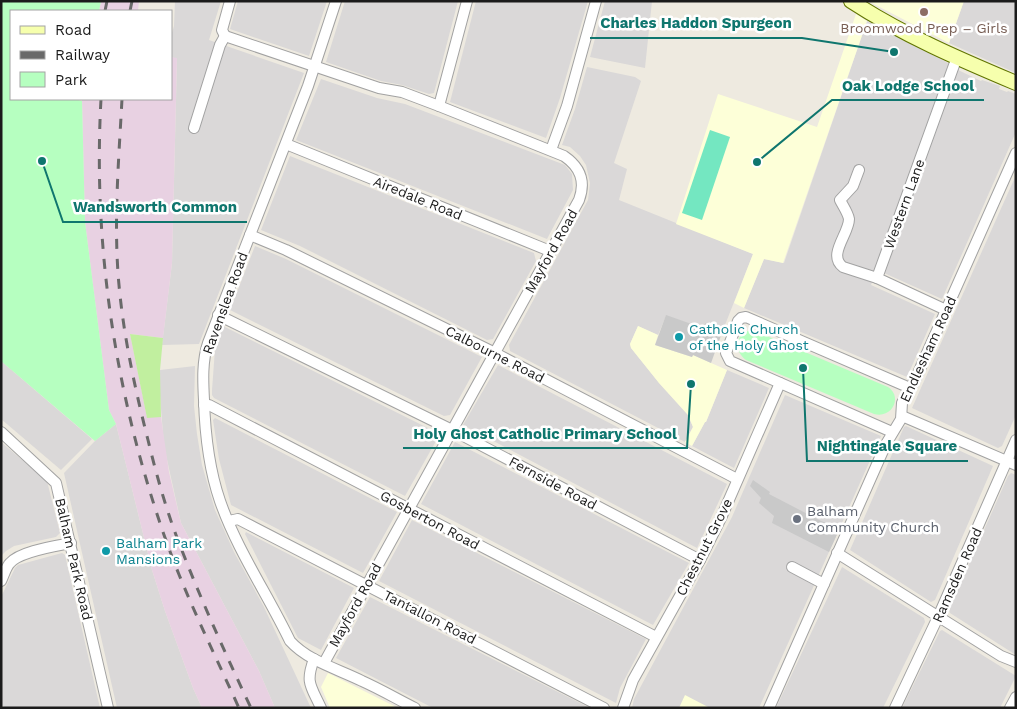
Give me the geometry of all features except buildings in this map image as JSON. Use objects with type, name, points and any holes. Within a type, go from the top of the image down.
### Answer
[{"type":"main road","points":[[851,1],[883,20],[957,57],[1016,83]]},
{"type":"street","points":[[194,128],[220,45],[225,36],[222,30],[230,1]]},
{"type":"street","name":"Ravenslea Road","points":[[336,1],[315,67],[205,351],[204,405],[210,461],[220,501],[290,641],[301,652],[415,708]]},
{"type":"street","points":[[439,106],[467,1]]},
{"type":"street","points":[[551,150],[567,106],[596,1]]},
{"type":"street","name":"Mayford Road","points":[[225,36],[379,88],[402,92],[439,106],[551,150],[572,162],[582,176],[579,200],[367,584],[319,661]]},
{"type":"street","name":"Western Lane","points":[[876,278],[957,57]]},
{"type":"street","name":"Airedale Road","points":[[286,144],[550,251]]},
{"type":"street","name":"Endlesham Road","points":[[769,708],[892,432],[902,416],[902,403],[1016,153]]},
{"type":"street","points":[[859,170],[853,186],[840,200],[848,215],[849,222],[838,249],[839,264],[876,278],[946,310]]},
{"type":"street","name":"Calbourne Road","points":[[250,235],[286,250],[495,353],[737,479]]},
{"type":"street","name":"Fernside Road","points":[[218,315],[452,430],[700,560]]},
{"type":"street","points":[[892,432],[728,359],[727,350],[738,321],[746,317],[910,388]]},
{"type":"street","name":"Chestnut Grove","points":[[623,708],[633,680],[700,560],[721,518],[780,383]]},
{"type":"street","name":"Gosberton Road","points":[[204,405],[209,405],[656,637]]},
{"type":"street","points":[[902,416],[1011,463]]},
{"type":"street","name":"Balham Park Road","points":[[1,432],[56,483],[108,708]]},
{"type":"street","name":"Ramsden Road","points":[[895,708],[1011,463],[1016,440]]},
{"type":"street","name":"Tantallon Road","points":[[229,521],[238,519],[604,708]]},
{"type":"street","points":[[1,581],[10,563],[17,557],[71,542]]},
{"type":"street","points":[[837,553],[1002,656],[1016,662]]},
{"type":"street","points":[[792,567],[824,584]]},
{"type":"street","points":[[319,661],[309,675],[309,681],[321,708]]},
{"type":"street","points":[[1010,708],[1016,697]]},
{"type":"shaded area","points":[[101,1],[139,1],[138,10],[99,10]]},
{"type":"shaded area","points":[[175,1],[221,1],[209,40],[304,73],[199,344],[162,345],[172,263],[177,59],[172,57],[172,33]]},
{"type":"shaded area","points":[[238,1],[327,1],[309,56],[230,29]]},
{"type":"shaded area","points":[[345,1],[458,1],[434,93],[429,94],[402,85],[381,81],[326,62]]},
{"type":"shaded area","points":[[476,1],[588,1],[560,98],[546,138],[450,102]]},
{"type":"shaded area","points":[[605,1],[652,1],[645,68],[590,57]]},
{"type":"shaded area","name":"Broomwood Prep – Girls","points":[[868,1],[964,1],[949,43]]},
{"type":"shaded area","points":[[964,1],[1016,1],[1016,73],[949,43]]},
{"type":"shaded area","points":[[856,14],[867,21],[783,263],[764,259],[744,308],[734,303],[753,254],[676,224],[718,94],[817,127]]},
{"type":"shaded area","points":[[867,21],[952,65],[871,285],[935,314],[907,377],[744,308],[764,259],[784,263]]},
{"type":"shaded area","points":[[172,57],[177,58],[172,263],[163,338],[130,334],[147,417],[161,417],[169,472],[181,523],[259,671],[275,708],[202,708],[193,688],[152,570],[116,424],[109,410],[85,222],[82,100],[172,100]]},
{"type":"shaded area","points":[[587,67],[635,77],[641,81],[614,163],[627,169],[619,200],[753,254],[723,330],[705,323],[703,328],[666,316],[658,335],[638,326],[630,344],[631,348],[659,383],[688,415],[693,427],[685,442],[510,351],[509,345],[588,200],[590,183],[586,165],[570,147],[562,145]]},
{"type":"shaded area","points":[[956,69],[981,81],[1000,86],[999,89],[1016,94],[1016,132],[942,299],[884,273]]},
{"type":"shaded area","points":[[321,79],[377,98],[405,104],[565,165],[572,174],[573,190],[547,239],[296,140]]},
{"type":"shaded area","points":[[290,156],[534,253],[536,261],[493,339],[487,340],[300,246],[261,230]]},
{"type":"shaded area","points":[[1016,175],[1016,415],[1002,446],[998,448],[912,408]]},
{"type":"shaded area","points":[[255,246],[286,259],[482,357],[450,415],[444,416],[230,310]]},
{"type":"shaded area","name":"Catholic Church of the Holy Ghost","points":[[666,315],[703,328],[705,323],[723,330],[711,363],[693,355],[692,357],[655,345]]},
{"type":"shaded area","points":[[223,326],[440,434],[405,496],[214,398],[212,390],[215,349]]},
{"type":"shaded area","points":[[638,326],[658,335],[655,345],[692,357],[693,355],[727,370],[706,422],[692,446],[685,442],[693,427],[688,415],[631,348],[630,344]]},
{"type":"shaded area","points":[[1,361],[92,439],[61,470],[1,419]]},
{"type":"shaded area","points":[[498,365],[727,484],[697,548],[463,425]]},
{"type":"shaded area","points":[[195,366],[194,406],[197,434],[202,465],[215,510],[234,552],[264,607],[311,708],[275,708],[259,671],[181,523],[164,446],[160,370]]},
{"type":"shaded area","points":[[727,370],[769,388],[734,468],[692,446],[706,422]]},
{"type":"shaded area","points":[[785,395],[881,436],[759,708],[632,708],[634,699],[732,517]]},
{"type":"shaded area","points":[[215,418],[397,512],[363,573],[231,505],[219,459],[213,420]]},
{"type":"shaded area","points":[[116,424],[152,570],[165,611],[202,708],[117,708],[64,473],[95,441]]},
{"type":"shaded area","points":[[906,426],[993,466],[935,600],[931,602],[850,550]]},
{"type":"shaded area","points":[[1,442],[47,481],[60,533],[56,537],[14,546],[1,556]]},
{"type":"shaded area","points":[[455,442],[689,563],[653,625],[421,504]]},
{"type":"shaded area","points":[[1011,473],[1016,475],[1016,655],[950,613],[949,609]]},
{"type":"shaded area","points":[[753,480],[770,492],[769,494],[821,521],[840,528],[829,552],[772,523],[774,516],[759,503],[761,498],[750,486]]},
{"type":"shaded area","points":[[412,520],[646,639],[620,688],[616,703],[379,581]]},
{"type":"shaded area","points":[[246,532],[354,588],[321,650],[298,638],[245,534]]},
{"type":"shaded area","points":[[62,553],[65,555],[100,708],[7,708],[1,705],[1,597],[18,565]]},
{"type":"shaded area","points":[[842,567],[924,618],[925,622],[883,708],[776,708]]},
{"type":"shaded area","points":[[370,597],[590,708],[433,708],[336,658]]},
{"type":"shaded area","points":[[942,630],[1016,676],[1000,708],[902,708]]},
{"type":"shaded area","points":[[328,673],[396,708],[330,708],[321,687]]},
{"type":"shaded area","points":[[685,695],[710,708],[679,708]]},
{"type":"green space","points":[[1,1],[101,1],[99,10],[10,10],[10,100],[82,101],[85,222],[109,410],[116,424],[95,441],[1,361]]},
{"type":"green space","points":[[710,130],[730,137],[702,220],[682,213]]},
{"type":"green space","points":[[751,330],[888,387],[895,396],[893,406],[886,413],[874,414],[746,360],[739,352],[738,343],[741,335]]},
{"type":"green space","points":[[130,334],[163,338],[160,370],[161,417],[147,418]]},
{"type":"railway","points":[[105,10],[107,1]]},
{"type":"railway","points":[[130,10],[132,1]]},
{"type":"railway","points":[[101,100],[100,206],[104,259],[110,312],[130,417],[143,469],[167,544],[196,615],[239,708]]},
{"type":"railway","points":[[122,100],[117,186],[117,251],[122,315],[133,378],[155,468],[171,522],[223,648],[251,708]]},
{"type":"place","name":"Broomwood Prep – Girls","points":[[924,12]]},
{"type":"place","name":"Charles Haddon Spurgeon","points":[[894,52]]},
{"type":"place","name":"Wandsworth Common","points":[[42,161]]},
{"type":"place","name":"Oak Lodge School","points":[[757,162]]},
{"type":"place","name":"Catholic Church of the Holy Ghost","points":[[679,337]]},
{"type":"place","name":"Nightingale Square","points":[[803,368]]},
{"type":"place","name":"Holy Ghost Catholic Primary School","points":[[691,384]]},
{"type":"place","name":"Balham Community Church","points":[[797,519]]},
{"type":"place","name":"Balham Park Mansions","points":[[106,551]]}]
